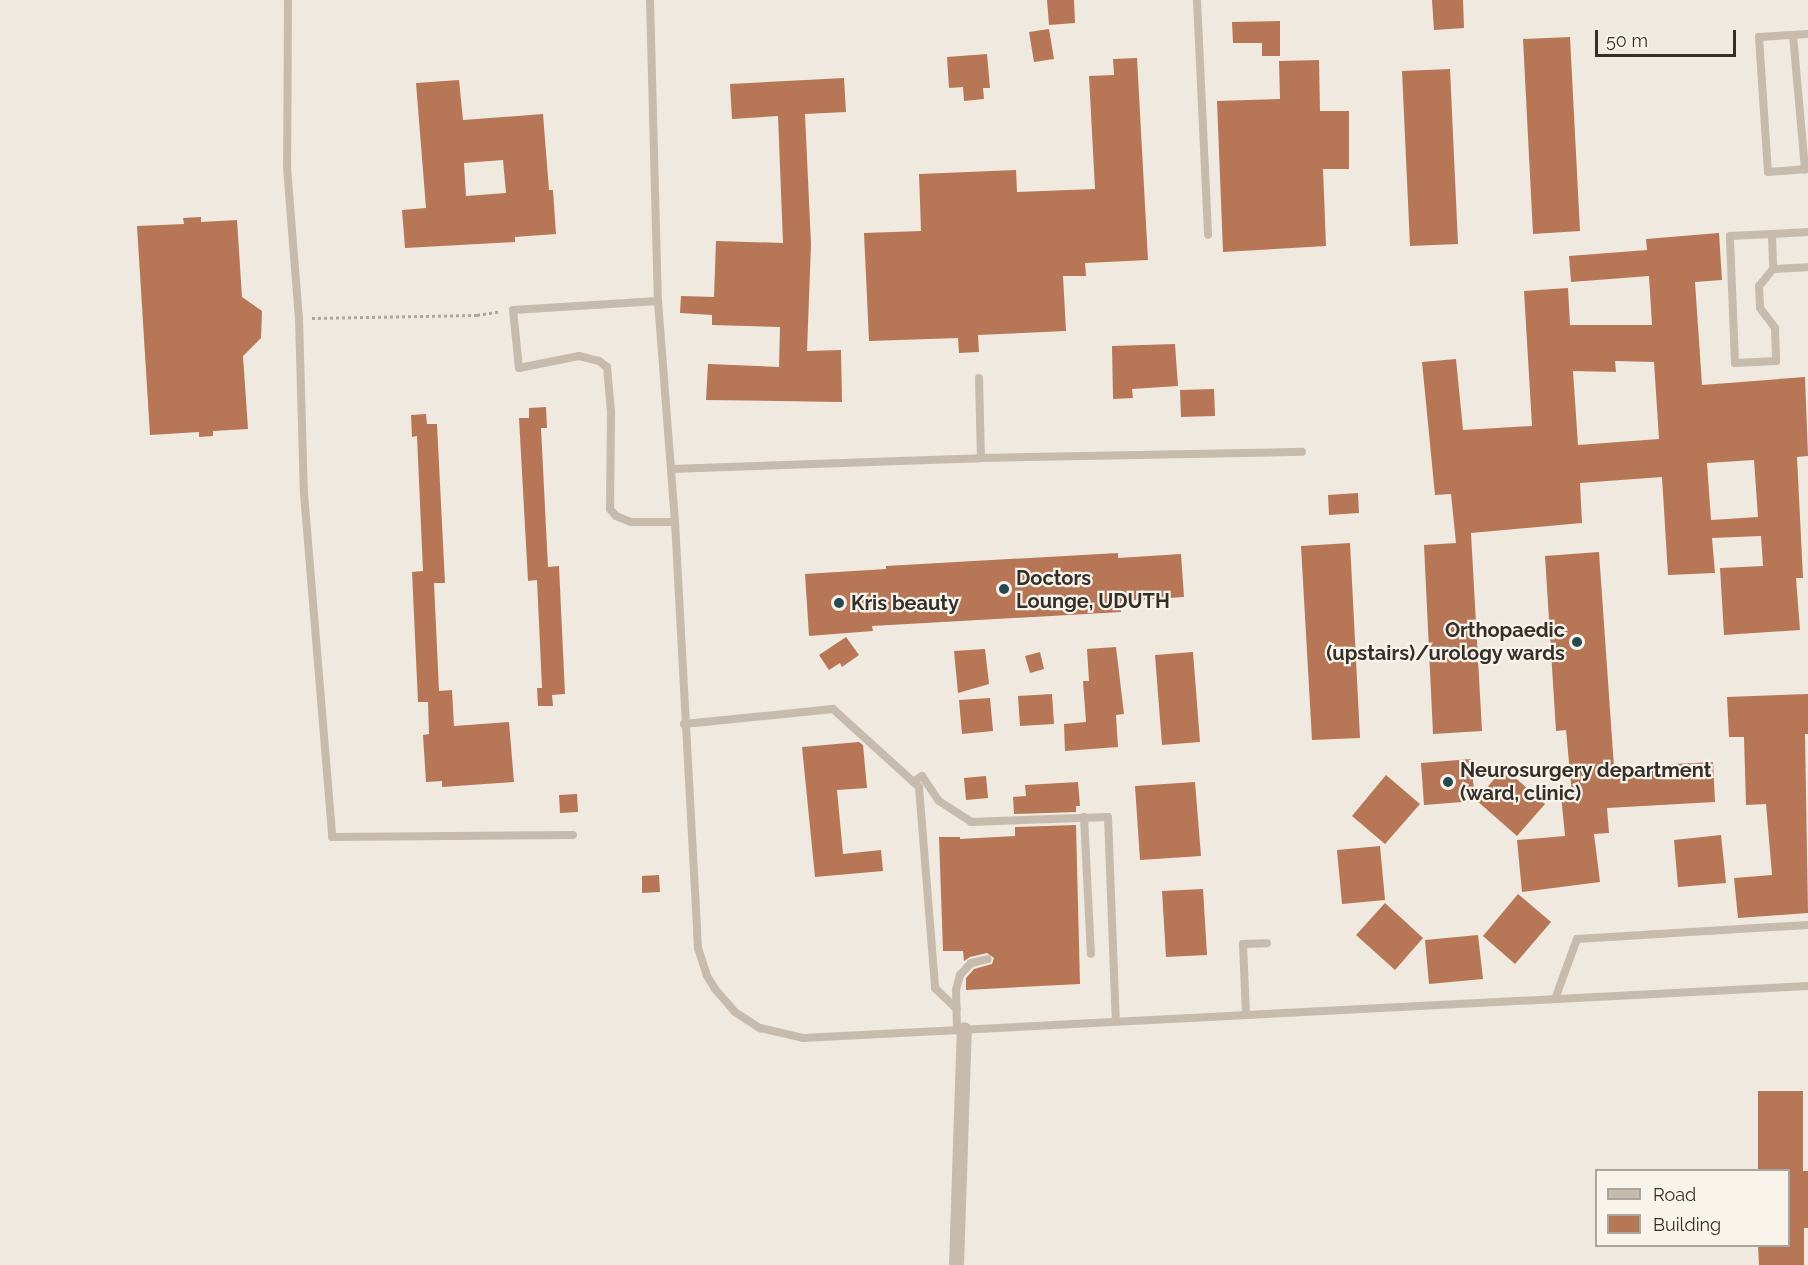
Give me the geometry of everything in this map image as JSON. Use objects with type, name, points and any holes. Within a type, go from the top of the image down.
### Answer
[{"type":"street","points":[[956,1265],[960,1029]]},
{"type":"lane","points":[[288,0],[287,167],[299,318],[304,493],[332,837],[573,835]]},
{"type":"lane","points":[[650,0],[658,300],[675,522],[684,724],[698,948],[707,976],[724,1001],[747,1021],[789,1036],[1116,1022],[1808,986]]},
{"type":"lane","points":[[1197,0],[1208,235]]},
{"type":"lane","points":[[1793,35],[1807,169],[1768,172],[1759,37],[1808,34]]},
{"type":"lane","points":[[1772,234],[1773,269],[1759,286],[1760,308],[1774,328],[1776,361],[1735,363],[1730,236],[1808,232]]},
{"type":"lane","points":[[1773,269],[1808,267]]},
{"type":"lane","points":[[658,300],[513,310],[519,368],[579,356],[599,361],[607,367],[611,412],[610,508],[616,516],[631,522],[675,522]]},
{"type":"lane","points":[[979,378],[981,458]]},
{"type":"lane","points":[[671,469],[981,458],[1302,452]]},
{"type":"lane","points":[[684,724],[833,709],[919,787],[935,988],[957,1009]]},
{"type":"lane","points":[[913,782],[922,776],[939,801],[971,822],[1108,817],[1116,1022]]},
{"type":"lane","points":[[1084,818],[1091,954]]},
{"type":"lane","points":[[1555,999],[1577,939],[1808,925]]},
{"type":"lane","points":[[1246,1015],[1243,944],[1267,943]]},
{"type":"lane","points":[[960,1029],[957,1009],[960,975],[970,963],[988,959]]},
{"type":"path","points":[[299,318],[477,315],[513,310]]},
{"type":"building","points":[[1047,0],[1074,0],[1075,23],[1049,25]]},
{"type":"building","points":[[1432,0],[1463,0],[1464,28],[1434,30]]},
{"type":"building","points":[[1280,21],[1280,56],[1262,56],[1262,43],[1233,43],[1232,22]]},
{"type":"building","points":[[1049,29],[1054,59],[1034,62],[1029,32]]},
{"type":"building","points":[[1570,37],[1580,231],[1533,234],[1523,39]]},
{"type":"building","points":[[987,54],[990,88],[983,88],[984,99],[964,101],[963,87],[949,88],[947,57]]},
{"type":"building","points":[[1137,58],[1148,260],[1085,263],[1086,276],[1063,276],[1066,331],[978,335],[979,352],[959,353],[958,338],[869,341],[864,233],[921,231],[919,174],[1016,170],[1017,192],[1095,189],[1089,76],[1114,75],[1113,59]]},
{"type":"building","points":[[1319,60],[1320,111],[1349,111],[1349,169],[1323,169],[1326,246],[1223,252],[1217,101],[1280,99],[1279,61]]},
{"type":"building","points":[[1450,69],[1458,244],[1410,246],[1402,71]]},
{"type":"building","points":[[844,78],[846,112],[805,114],[811,244],[807,351],[841,350],[842,402],[706,400],[708,364],[779,367],[780,327],[712,325],[712,315],[680,313],[681,296],[714,297],[716,241],[783,243],[778,116],[732,119],[730,84]]},
{"type":"building","points":[[459,80],[463,120],[543,114],[549,190],[553,190],[556,234],[515,237],[515,242],[405,248],[402,210],[426,208],[416,83]],"holes":[[[503,160],[506,193],[466,196],[464,163]]]},
{"type":"building","points":[[201,217],[201,222],[237,220],[242,297],[262,311],[261,338],[243,356],[248,429],[213,431],[213,436],[199,437],[199,432],[150,435],[137,226],[184,224],[183,218]]},
{"type":"building","points":[[1719,233],[1722,280],[1695,282],[1702,385],[1805,377],[1808,456],[1797,457],[1803,578],[1796,578],[1800,630],[1724,635],[1720,568],[1763,566],[1761,536],[1712,538],[1715,573],[1668,575],[1662,477],[1580,483],[1582,523],[1471,533],[1482,731],[1433,734],[1424,545],[1456,543],[1451,494],[1435,495],[1422,362],[1456,359],[1463,430],[1532,426],[1524,291],[1568,288],[1570,325],[1652,325],[1649,276],[1571,282],[1569,256],[1647,250],[1646,239]],"holes":[[[1615,361],[1654,362],[1659,439],[1578,445],[1573,371],[1616,372]],[[1754,460],[1758,517],[1711,520],[1707,463]]]},
{"type":"building","points":[[1175,344],[1178,386],[1132,389],[1133,398],[1113,399],[1112,346]]},
{"type":"building","points":[[1214,389],[1215,416],[1181,417],[1180,390]]},
{"type":"building","points":[[546,407],[547,428],[541,428],[548,567],[559,566],[565,694],[552,695],[553,706],[538,706],[537,688],[542,688],[537,580],[528,581],[519,418],[529,418],[529,408]]},
{"type":"building","points":[[426,414],[427,424],[437,424],[445,583],[434,583],[439,691],[452,690],[454,726],[509,722],[514,782],[442,787],[442,781],[426,782],[423,735],[429,734],[428,702],[418,702],[412,572],[423,571],[417,436],[412,437],[411,415]]},
{"type":"building","points":[[1358,493],[1359,513],[1329,515],[1328,495]]},
{"type":"building","points":[[1350,543],[1360,738],[1312,740],[1301,546]]},
{"type":"building","points":[[1599,552],[1614,767],[1713,762],[1715,802],[1607,808],[1609,833],[1594,834],[1600,882],[1522,892],[1517,840],[1565,836],[1561,795],[1572,794],[1566,730],[1556,731],[1545,556]]},
{"type":"building","name":"Doctors Lounge, UDUTH","points":[[1118,553],[1118,558],[1181,554],[1184,597],[1121,601],[1121,612],[872,626],[873,631],[809,636],[805,574],[886,569],[886,566]]},
{"type":"building","points":[[846,637],[859,655],[842,667],[840,663],[829,670],[819,655]]},
{"type":"building","points":[[1116,647],[1124,714],[1116,715],[1118,747],[1065,751],[1064,724],[1086,722],[1083,681],[1089,681],[1087,649]]},
{"type":"building","points":[[985,649],[989,684],[958,693],[954,651]]},
{"type":"building","points":[[1040,652],[1044,669],[1030,673],[1025,656]]},
{"type":"building","points":[[1193,652],[1200,742],[1162,745],[1155,655]]},
{"type":"building","points":[[1052,694],[1054,724],[1020,726],[1018,696]]},
{"type":"building","points":[[1808,694],[1808,734],[1805,734],[1808,913],[1738,918],[1734,878],[1772,875],[1766,804],[1746,805],[1744,737],[1729,737],[1727,697]]},
{"type":"building","points":[[990,698],[993,731],[962,734],[959,700]]},
{"type":"building","points":[[859,742],[863,745],[867,788],[837,790],[843,854],[881,850],[883,871],[815,877],[802,747]]},
{"type":"building","name":"Neurosurgery department (ward, clinic)","points":[[1471,759],[1475,801],[1424,805],[1421,763]]},
{"type":"building","points":[[1504,768],[1545,804],[1517,836],[1476,800]]},
{"type":"building","points":[[1386,775],[1420,804],[1385,844],[1352,816]]},
{"type":"building","points":[[986,776],[988,798],[966,800],[964,778]]},
{"type":"building","points":[[1078,782],[1080,806],[1076,806],[1076,812],[1014,814],[1013,797],[1026,796],[1025,785]]},
{"type":"building","points":[[1195,782],[1201,856],[1140,860],[1135,786]]},
{"type":"building","points":[[577,794],[578,812],[560,813],[559,795]]},
{"type":"building","points":[[1076,825],[1080,984],[966,990],[966,978],[974,969],[992,964],[994,958],[987,953],[970,957],[964,961],[963,951],[943,951],[939,837],[960,837],[960,839],[1015,836],[1015,827]]},
{"type":"building","points":[[1721,835],[1726,883],[1678,887],[1674,840]]},
{"type":"building","points":[[1380,846],[1385,900],[1342,904],[1337,850]]},
{"type":"building","points":[[659,875],[660,892],[642,893],[642,876]]},
{"type":"building","points":[[1203,889],[1207,955],[1166,957],[1162,891]]},
{"type":"building","points":[[1518,894],[1551,922],[1515,964],[1483,936]]},
{"type":"building","points":[[1385,903],[1423,938],[1395,970],[1356,935]]},
{"type":"building","points":[[1478,935],[1483,979],[1429,984],[1425,940]]},
{"type":"building","points":[[1758,1091],[1803,1091],[1803,1171],[1808,1171],[1808,1228],[1804,1228],[1804,1265],[1759,1265],[1758,1247],[1790,1247],[1790,1169],[1758,1169]]},
{"type":"place","name":"Doctors Lounge, UDUTH","points":[[1004,589]]},
{"type":"place","name":"Kris beauty","points":[[839,603]]},
{"type":"place","name":"Orthopaedic (upstairs)/urology wards","points":[[1577,642]]},
{"type":"place","name":"Neurosurgery department (ward, clinic)","points":[[1448,782]]}]
